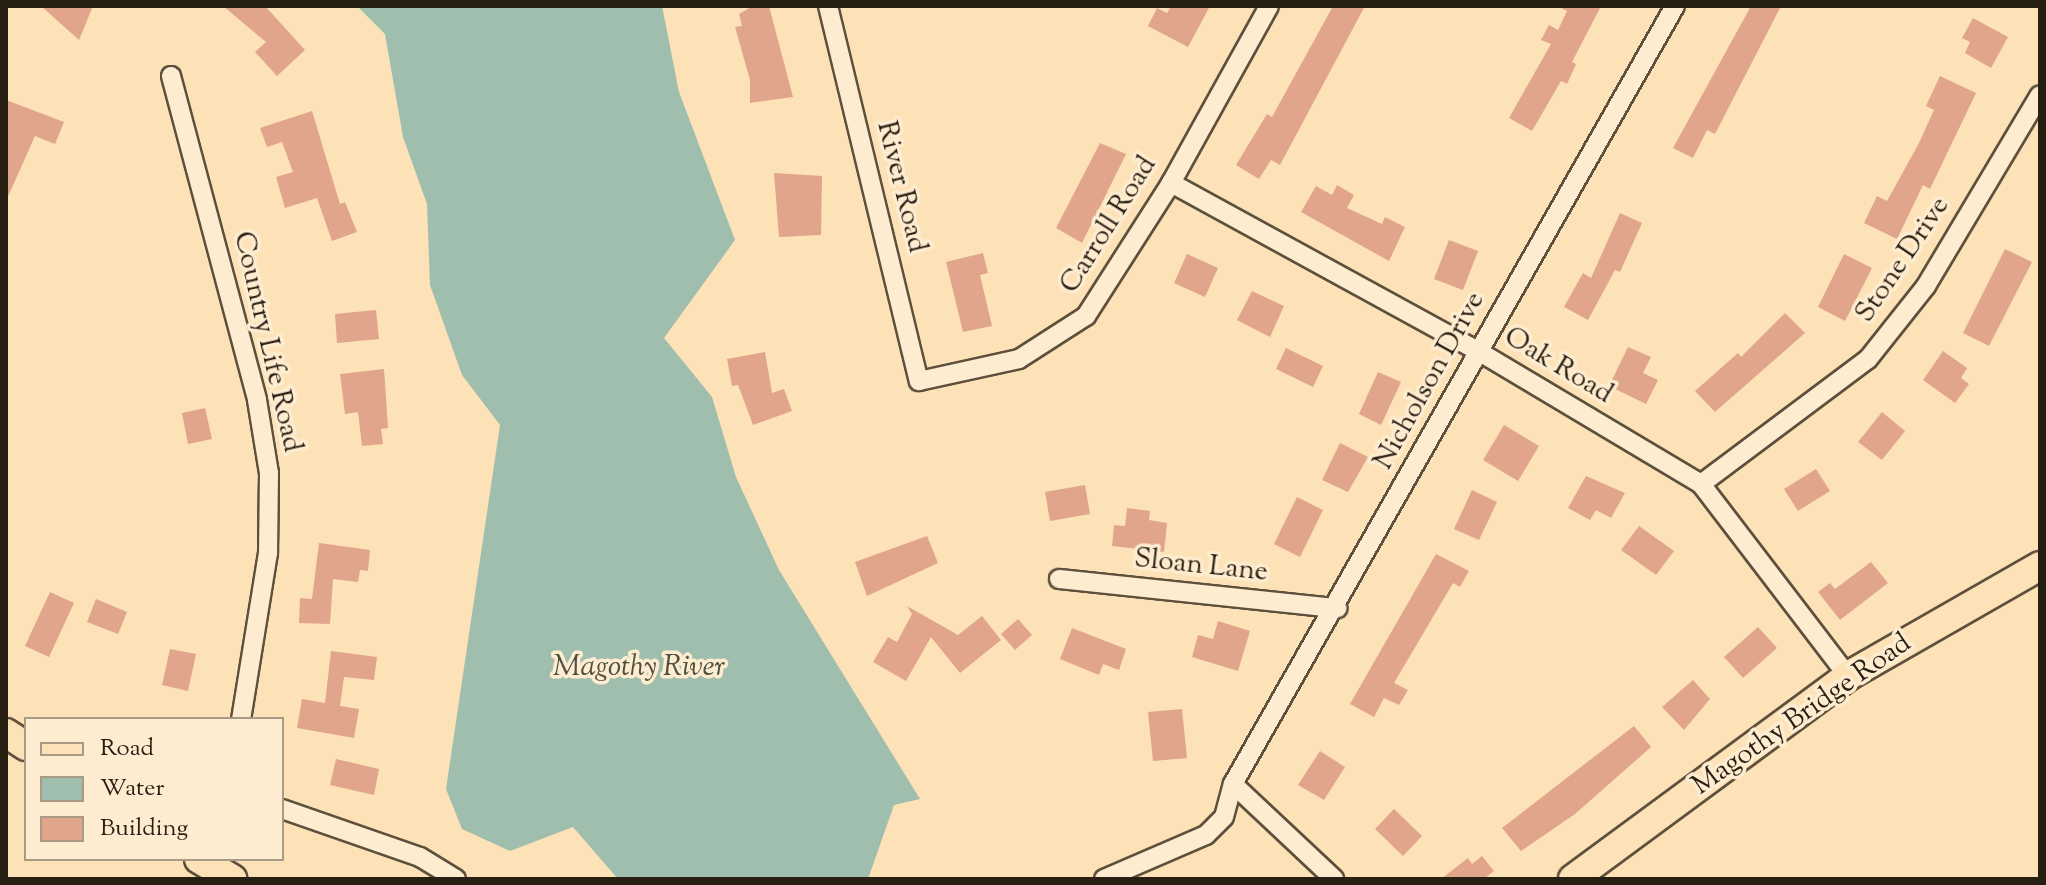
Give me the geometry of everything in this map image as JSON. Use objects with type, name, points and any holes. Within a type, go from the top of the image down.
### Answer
[{"type":"main road","name":"Magothy Bridge Road","points":[[1573,879],[1848,676],[2040,566]]},
{"type":"main road","points":[[6,733],[24,745]]},
{"type":"main road","points":[[202,861],[232,879]]},
{"type":"street","name":"River Road","points":[[828,6],[919,381]]},
{"type":"street","name":"Carroll Road","points":[[919,381],[1019,359],[1086,316],[1171,183],[1269,6]]},
{"type":"street","name":"Nicholson Drive","points":[[1104,879],[1206,835],[1224,817],[1233,784],[1337,608],[1478,351],[1675,6]]},
{"type":"street","name":"Country Life Road","points":[[171,76],[257,400],[269,473],[268,553],[241,717]]},
{"type":"street","name":"Stone Drive","points":[[1701,484],[1868,359],[1926,286],[2040,95]]},
{"type":"street","name":"Oak Road","points":[[1171,183],[1478,351],[1701,484],[1848,676]]},
{"type":"street","name":"Sloan Lane","points":[[1059,579],[1337,608]]},
{"type":"street","points":[[1233,784],[1334,879]]},
{"type":"street","points":[[284,810],[420,857],[456,879]]},
{"type":"water","name":"Magothy River","points":[[357,6],[662,6],[679,92],[735,240],[664,338],[712,397],[736,477],[779,570],[920,799],[894,805],[868,879],[618,879],[573,827],[510,851],[462,829],[446,789],[500,425],[462,375],[430,285],[427,204],[403,137],[385,34]]},
{"type":"building","points":[[41,6],[93,6],[79,40]]},
{"type":"building","points":[[223,6],[265,6],[305,50],[277,76],[255,52],[266,42]]},
{"type":"building","points":[[753,6],[769,6],[793,97],[750,103],[750,80],[735,27],[742,26],[739,14]]},
{"type":"building","points":[[1171,6],[1210,6],[1188,47],[1148,26],[1157,8],[1167,13]]},
{"type":"building","points":[[1333,6],[1365,6],[1280,165],[1271,160],[1259,179],[1236,165],[1267,114],[1272,117]]},
{"type":"building","points":[[1557,6],[1601,6],[1572,62],[1576,64],[1567,84],[1561,81],[1532,131],[1509,118],[1551,44],[1541,40],[1549,25],[1558,30],[1567,11]]},
{"type":"building","points":[[1751,6],[1781,6],[1715,134],[1707,130],[1693,158],[1673,148]]},
{"type":"building","points":[[1973,18],[2008,37],[1991,68],[1965,53],[1970,42],[1962,38]]},
{"type":"building","points":[[1940,76],[1976,93],[1930,189],[1923,185],[1897,239],[1864,223],[1877,196],[1887,201],[1919,143],[1934,110],[1926,106]]},
{"type":"building","points":[[6,100],[64,122],[55,144],[35,136],[6,201]]},
{"type":"building","points":[[312,111],[340,204],[345,202],[357,232],[332,241],[317,198],[285,208],[276,177],[293,172],[282,142],[267,147],[260,128]]},
{"type":"building","points":[[1100,143],[1126,154],[1082,243],[1056,228]]},
{"type":"building","points":[[774,173],[822,176],[821,235],[779,237]]},
{"type":"building","points":[[1337,185],[1354,195],[1347,208],[1382,224],[1385,217],[1405,227],[1389,261],[1301,212],[1316,186],[1332,195]]},
{"type":"building","points":[[1620,213],[1642,223],[1620,272],[1615,270],[1588,320],[1564,307],[1583,273],[1591,278]]},
{"type":"building","points":[[1449,240],[1478,251],[1463,290],[1434,279]]},
{"type":"building","points":[[2005,249],[2032,262],[1989,346],[1963,333]]},
{"type":"building","points":[[983,253],[988,273],[980,275],[992,326],[963,332],[946,262]]},
{"type":"building","points":[[1187,254],[1218,268],[1205,297],[1174,283]]},
{"type":"building","points":[[1844,254],[1872,268],[1845,321],[1818,307]]},
{"type":"building","points":[[1252,291],[1284,306],[1270,337],[1237,320]]},
{"type":"building","points":[[376,310],[379,339],[337,343],[335,314]]},
{"type":"building","points":[[1785,313],[1805,333],[1715,412],[1695,391],[1738,353],[1741,357]]},
{"type":"building","points":[[1628,347],[1651,357],[1643,373],[1658,380],[1646,404],[1609,386]]},
{"type":"building","points":[[1286,348],[1323,366],[1313,387],[1276,369]]},
{"type":"building","points":[[1943,351],[1967,368],[1961,378],[1969,384],[1955,403],[1923,380]]},
{"type":"building","points":[[765,352],[772,393],[784,389],[792,411],[753,425],[738,385],[732,386],[727,359]]},
{"type":"building","points":[[384,369],[388,428],[381,429],[383,444],[362,446],[358,412],[345,414],[340,374]]},
{"type":"building","points":[[1378,372],[1401,382],[1381,425],[1359,414]]},
{"type":"building","points":[[205,408],[212,439],[188,444],[182,413]]},
{"type":"building","points":[[1882,412],[1905,431],[1882,460],[1858,442]]},
{"type":"building","points":[[1504,425],[1539,446],[1518,481],[1483,460]]},
{"type":"building","points":[[1340,443],[1368,457],[1348,492],[1322,480]]},
{"type":"building","points":[[1816,469],[1830,491],[1798,511],[1784,489]]},
{"type":"building","points":[[1586,476],[1625,493],[1611,518],[1596,510],[1590,520],[1568,508]]},
{"type":"building","points":[[1085,485],[1090,514],[1050,521],[1045,492]]},
{"type":"building","points":[[1472,490],[1497,502],[1479,540],[1454,529]]},
{"type":"building","points":[[1297,497],[1323,510],[1300,557],[1274,544]]},
{"type":"building","points":[[1127,508],[1150,511],[1149,520],[1167,523],[1164,552],[1112,546],[1114,525],[1125,526]]},
{"type":"building","points":[[1639,526],[1674,551],[1656,575],[1621,550]]},
{"type":"building","points":[[927,536],[938,563],[867,596],[855,562]]},
{"type":"building","points":[[319,543],[370,550],[368,571],[360,570],[358,582],[333,579],[330,624],[299,623],[300,598],[312,599]]},
{"type":"building","points":[[1436,554],[1469,571],[1460,587],[1453,583],[1394,683],[1408,690],[1399,705],[1384,698],[1374,717],[1350,704]]},
{"type":"building","points":[[1871,562],[1888,583],[1840,620],[1818,592],[1830,583],[1835,589]]},
{"type":"building","points":[[50,592],[74,603],[49,657],[25,646]]},
{"type":"building","points":[[96,599],[127,612],[118,634],[87,622]]},
{"type":"building","points":[[907,606],[958,635],[982,616],[1001,640],[960,673],[931,637],[906,681],[873,662],[888,637],[897,642],[912,614]]},
{"type":"building","points":[[1018,619],[1032,635],[1015,650],[1001,634]]},
{"type":"building","points":[[1218,621],[1250,631],[1238,671],[1192,657],[1198,635],[1213,639]]},
{"type":"building","points":[[1758,627],[1777,648],[1743,678],[1724,657]]},
{"type":"building","points":[[1072,628],[1126,649],[1119,670],[1103,664],[1099,675],[1060,659]]},
{"type":"building","points":[[170,649],[196,654],[188,691],[162,685]]},
{"type":"building","points":[[331,651],[377,657],[374,680],[344,677],[340,706],[359,709],[354,738],[297,728],[302,699],[325,703]]},
{"type":"building","points":[[1693,680],[1710,699],[1684,730],[1662,707]]},
{"type":"building","points":[[1182,709],[1187,758],[1153,761],[1148,712]]},
{"type":"building","points":[[1634,726],[1651,747],[1575,814],[1521,851],[1502,828]]},
{"type":"building","points":[[1320,751],[1345,767],[1324,800],[1298,785]]},
{"type":"building","points":[[336,759],[379,769],[374,795],[330,785]]},
{"type":"building","points":[[1394,809],[1422,836],[1403,856],[1375,829]]},
{"type":"building","points":[[1482,856],[1494,871],[1484,879],[1441,879],[1468,858],[1472,864]]}]
